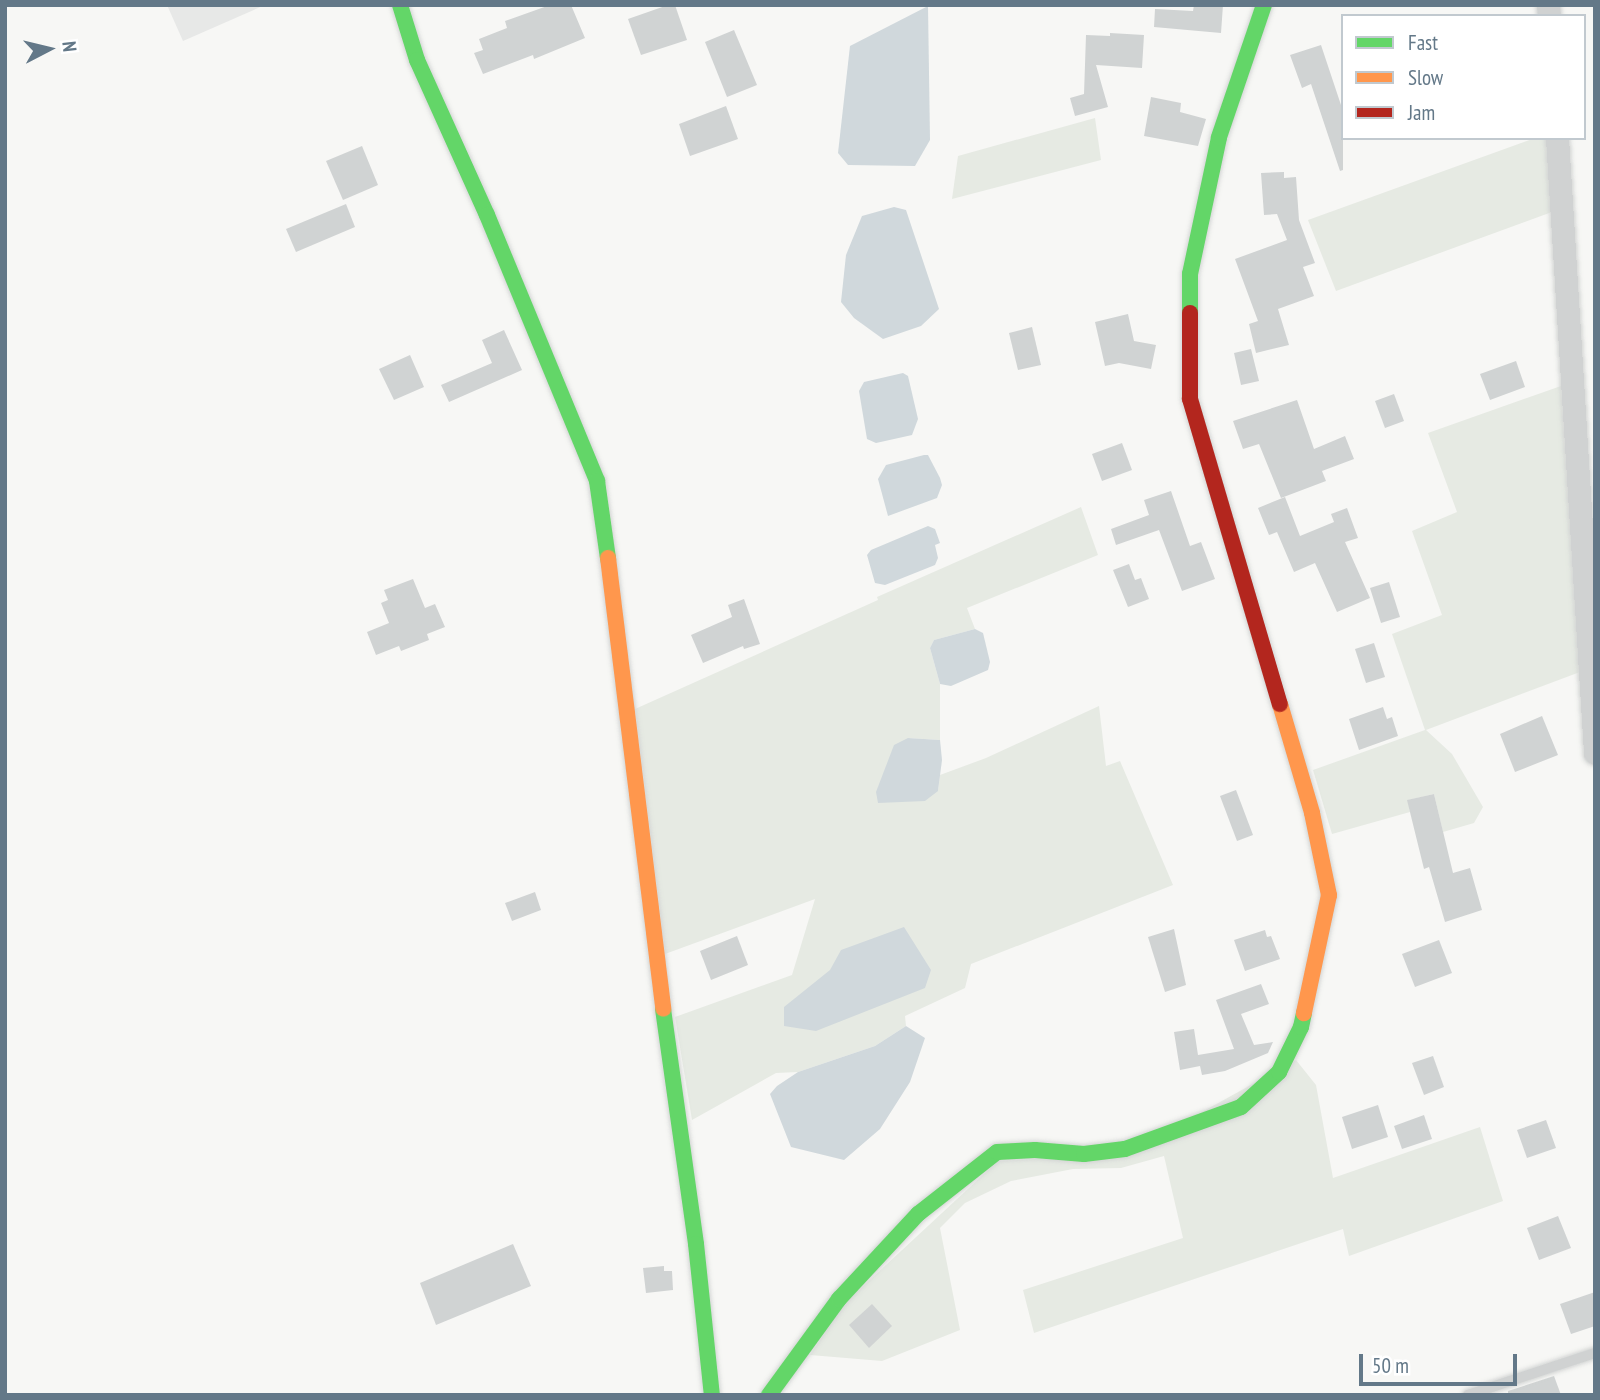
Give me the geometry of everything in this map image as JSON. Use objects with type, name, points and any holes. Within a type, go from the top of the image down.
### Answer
[{"type":"street","points":[[400,5],[417,60],[498,240],[597,481],[621,648],[649,908],[696,1244],[712,1395]]},
{"type":"street","points":[[769,1395],[839,1299],[892,1242],[948,1188],[997,1152],[1035,1150],[1084,1154],[1125,1149],[1241,1107],[1279,1072],[1301,1027],[1329,895],[1312,813],[1190,400],[1190,274],[1219,137],[1264,5]]},
{"type":"street","points":[[1558,140],[1595,753]]},
{"type":"lane","points":[[1468,1395],[1595,1353]]},
{"type":"shaded area","points":[[167,5],[265,5],[183,41]]},
{"type":"shaded area","points":[[928,6],[930,140],[915,166],[848,165],[838,153],[850,46]]},
{"type":"shaded area","points":[[1095,118],[1101,160],[952,199],[958,156]]},
{"type":"shaded area","points":[[1529,140],[1547,140],[1552,212],[1336,291],[1308,220]]},
{"type":"shaded area","points":[[894,207],[906,210],[939,309],[921,326],[883,339],[854,318],[841,302],[846,255],[862,216]]},
{"type":"shaded area","points":[[903,373],[908,376],[918,419],[912,435],[876,443],[867,439],[859,391],[864,382]]},
{"type":"shaded area","points":[[1561,386],[1580,672],[1426,730],[1452,754],[1483,807],[1474,823],[1443,832],[1434,794],[1408,800],[1410,812],[1332,834],[1313,770],[1425,730],[1392,634],[1442,615],[1412,531],[1457,512],[1428,433]]},
{"type":"shaded area","points":[[928,455],[940,478],[942,485],[937,498],[888,516],[878,479],[886,465]]},
{"type":"shaded area","points":[[1081,507],[1098,555],[967,608],[975,629],[934,640],[930,648],[940,684],[940,740],[908,738],[938,791],[940,775],[986,758],[1099,706],[1106,766],[1120,761],[1173,885],[971,964],[965,988],[905,1016],[906,1026],[875,1046],[798,1072],[776,1073],[692,1120],[675,1017],[792,975],[815,899],[665,954],[635,709],[878,600],[877,597]]},
{"type":"shaded area","points":[[928,526],[935,529],[940,543],[935,545],[938,558],[935,565],[885,585],[875,583],[867,555],[871,550]]},
{"type":"shaded area","points":[[975,629],[983,633],[990,662],[988,670],[951,686],[940,684],[930,648],[934,640]]},
{"type":"shaded area","points":[[908,738],[940,740],[942,760],[938,791],[925,801],[878,803],[876,792],[894,745]]},
{"type":"shaded area","points":[[904,927],[931,970],[925,988],[816,1031],[784,1026],[784,1007],[830,970],[841,950]]},
{"type":"shaded area","points":[[906,1026],[925,1038],[910,1082],[880,1129],[844,1160],[791,1147],[770,1094],[777,1086],[798,1072],[875,1046]]},
{"type":"shaded area","points":[[1296,1060],[1316,1085],[1333,1178],[1480,1127],[1503,1201],[1349,1256],[1343,1229],[1034,1333],[1023,1290],[1183,1238],[1164,1156],[1121,1168],[1073,1169],[1011,1181],[965,1203],[940,1228],[960,1330],[882,1361],[810,1355],[845,1303],[998,1161],[1126,1154]]},
{"type":"building","points":[[550,5],[571,5],[585,38],[534,59],[533,55],[483,74],[474,53],[483,50],[479,39],[507,28],[505,21]]},
{"type":"building","points":[[675,5],[687,40],[641,55],[628,19]]},
{"type":"building","points":[[1194,5],[1223,5],[1221,33],[1154,27],[1155,9],[1193,11]]},
{"type":"building","points":[[734,30],[757,85],[727,97],[705,42]]},
{"type":"building","points":[[1110,33],[1144,35],[1142,68],[1096,65],[1108,107],[1075,116],[1070,98],[1084,94],[1086,35],[1110,36]]},
{"type":"building","points":[[1321,45],[1341,105],[1343,170],[1340,171],[1311,84],[1302,88],[1290,55]]},
{"type":"building","points":[[1151,97],[1181,103],[1180,112],[1206,119],[1198,146],[1144,136]]},
{"type":"building","points":[[726,106],[738,139],[690,156],[679,124]]},
{"type":"building","points":[[362,146],[378,185],[343,200],[326,161]]},
{"type":"building","points":[[1284,172],[1284,178],[1296,177],[1299,220],[1315,263],[1303,267],[1314,296],[1278,309],[1289,345],[1256,353],[1249,324],[1258,321],[1235,259],[1287,240],[1277,214],[1264,215],[1261,173]]},
{"type":"building","points":[[346,204],[355,227],[296,252],[286,229]]},
{"type":"building","points":[[1128,314],[1134,341],[1156,345],[1151,369],[1119,363],[1105,366],[1095,322]]},
{"type":"building","points":[[1032,327],[1041,365],[1018,370],[1009,333]]},
{"type":"building","points":[[504,330],[522,370],[449,402],[441,385],[492,363],[482,340]]},
{"type":"building","points":[[1251,349],[1259,381],[1241,385],[1234,353]]},
{"type":"building","points":[[410,355],[424,387],[394,400],[379,369]]},
{"type":"building","points":[[1516,361],[1525,387],[1490,400],[1480,374]]},
{"type":"building","points":[[1394,394],[1404,421],[1385,428],[1375,401]]},
{"type":"building","points":[[1297,400],[1314,449],[1345,436],[1354,459],[1322,471],[1326,481],[1281,498],[1259,444],[1243,449],[1233,421]]},
{"type":"building","points":[[1122,443],[1132,470],[1102,481],[1092,454]]},
{"type":"building","points":[[1171,491],[1190,546],[1201,542],[1215,579],[1182,591],[1159,530],[1116,545],[1111,529],[1149,515],[1144,500]]},
{"type":"building","points":[[1285,497],[1300,536],[1334,522],[1331,514],[1347,508],[1358,538],[1345,542],[1370,598],[1337,612],[1315,563],[1294,572],[1277,532],[1269,535],[1258,508]]},
{"type":"building","points":[[1129,564],[1135,580],[1141,578],[1149,599],[1128,607],[1113,570]]},
{"type":"building","points":[[413,579],[425,608],[435,604],[445,627],[427,634],[429,640],[401,651],[399,646],[376,655],[367,632],[389,623],[381,603],[388,600],[384,590]]},
{"type":"building","points":[[1389,582],[1400,617],[1381,623],[1370,588]]},
{"type":"building","points":[[744,599],[760,644],[744,649],[743,646],[703,663],[691,635],[732,617],[728,605]]},
{"type":"building","points":[[1374,643],[1385,677],[1366,683],[1355,649]]},
{"type":"building","points":[[1383,707],[1387,719],[1392,717],[1398,736],[1359,750],[1349,719]]},
{"type":"building","points":[[1542,716],[1558,755],[1515,772],[1500,734]]},
{"type":"building","points":[[1236,790],[1253,835],[1237,841],[1220,796]]},
{"type":"building","points":[[1434,794],[1453,873],[1470,868],[1482,910],[1445,922],[1429,867],[1424,869],[1407,800]]},
{"type":"building","points":[[535,892],[541,910],[512,921],[505,903]]},
{"type":"building","points":[[1174,929],[1186,985],[1165,992],[1148,937]]},
{"type":"building","points":[[1265,930],[1267,937],[1271,936],[1280,959],[1245,971],[1234,940]]},
{"type":"building","points":[[737,936],[748,965],[711,980],[700,951]]},
{"type":"building","points":[[1439,940],[1452,973],[1415,987],[1402,954]]},
{"type":"building","points":[[1261,984],[1269,1004],[1241,1014],[1254,1045],[1273,1042],[1268,1053],[1225,1071],[1202,1075],[1200,1066],[1180,1070],[1174,1032],[1194,1029],[1198,1055],[1234,1049],[1216,1000]]},
{"type":"building","points":[[1433,1056],[1444,1087],[1424,1095],[1412,1063]]},
{"type":"building","points":[[1378,1105],[1388,1137],[1352,1149],[1342,1117]]},
{"type":"building","points":[[1424,1115],[1432,1139],[1402,1149],[1394,1126]]},
{"type":"building","points":[[1546,1120],[1556,1148],[1527,1158],[1517,1130]]},
{"type":"building","points":[[1558,1216],[1571,1248],[1539,1260],[1527,1228]]},
{"type":"building","points":[[513,1244],[531,1286],[436,1325],[420,1283]]},
{"type":"building","points":[[664,1266],[664,1271],[672,1271],[673,1290],[646,1293],[643,1268]]},
{"type":"building","points":[[1595,1292],[1595,1326],[1571,1334],[1560,1304]]},
{"type":"building","points":[[872,1304],[892,1326],[869,1348],[849,1325]]},
{"type":"building","points":[[1554,1376],[1561,1395],[1508,1395],[1508,1391]]},
{"type":"traffic: fast","points":[[400,5],[417,60],[487,215],[597,481],[608,558]]},
{"type":"traffic: fast","points":[[1190,313],[1190,274],[1219,137],[1264,5]]},
{"type":"traffic: fast","points":[[663,1009],[696,1244],[712,1395]]},
{"type":"traffic: fast","points":[[769,1395],[839,1299],[918,1214],[997,1152],[1035,1150],[1084,1154],[1125,1149],[1241,1107],[1279,1072],[1301,1027],[1304,1013]]},
{"type":"traffic: slow","points":[[608,558],[663,1009]]},
{"type":"traffic: slow","points":[[1280,704],[1312,813],[1329,895],[1304,1013]]},
{"type":"traffic: jam","points":[[1190,313],[1190,399],[1280,704]]}]
